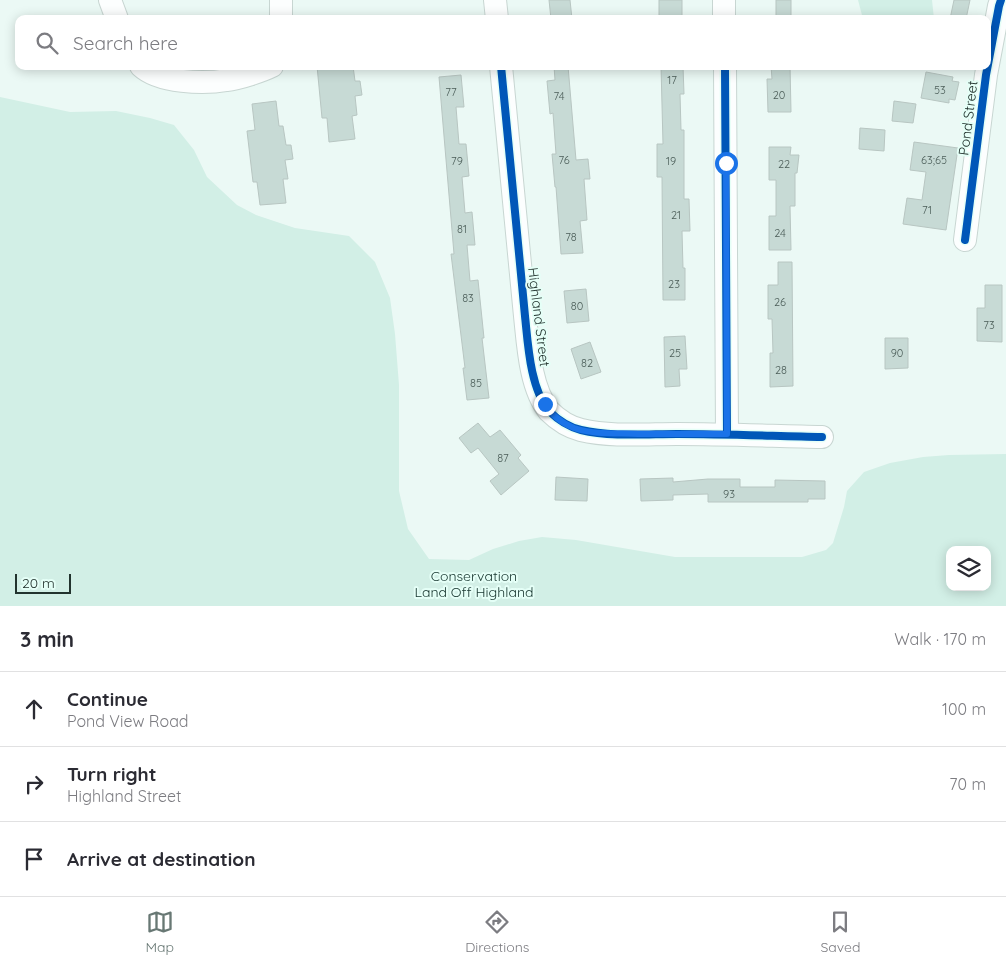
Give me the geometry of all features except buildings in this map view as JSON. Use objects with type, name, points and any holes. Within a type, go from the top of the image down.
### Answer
[{"type":"street","points":[[110,0],[116,15]]},
{"type":"street","points":[[281,0],[281,15]]},
{"type":"street","points":[[495,0],[497,15]]},
{"type":"street","points":[[724,0],[724,15]]},
{"type":"street","name":"Pond Street","points":[[991,48],[1001,0]]},
{"type":"street","points":[[145,70],[171,80],[195,82],[228,80],[259,70]]},
{"type":"street","name":"Highland Street","points":[[501,70],[525,316],[533,371],[538,388],[548,409],[558,419],[573,428],[611,434],[727,434],[822,438]]},
{"type":"street","points":[[725,70],[727,434]]},
{"type":"street","name":"Pond Street","points":[[965,240],[987,70]]},
{"type":"green space","points":[[858,0],[932,0],[934,15],[862,15]]},
{"type":"green space","name":"Conservation Land Off Highland","points":[[0,97],[70,112],[116,111],[174,125],[194,150],[207,177],[237,205],[256,215],[295,228],[349,236],[375,262],[390,298],[395,334],[399,385],[399,491],[408,529],[429,559],[469,560],[493,549],[519,541],[542,537],[576,540],[675,557],[802,557],[826,550],[833,543],[847,491],[864,472],[890,463],[923,457],[1006,454],[1006,606],[0,606]]},
{"type":"cycle path","points":[[991,48],[1001,0]]},
{"type":"cycle path","points":[[501,70],[529,352],[538,390],[549,411],[572,427],[604,434],[822,437]]},
{"type":"cycle path","points":[[725,70],[727,434]]},
{"type":"cycle path","points":[[965,240],[987,70]]},
{"type":"route","points":[[545,404],[558,419],[573,428],[582,430],[611,434],[727,434],[726,163]]}]
